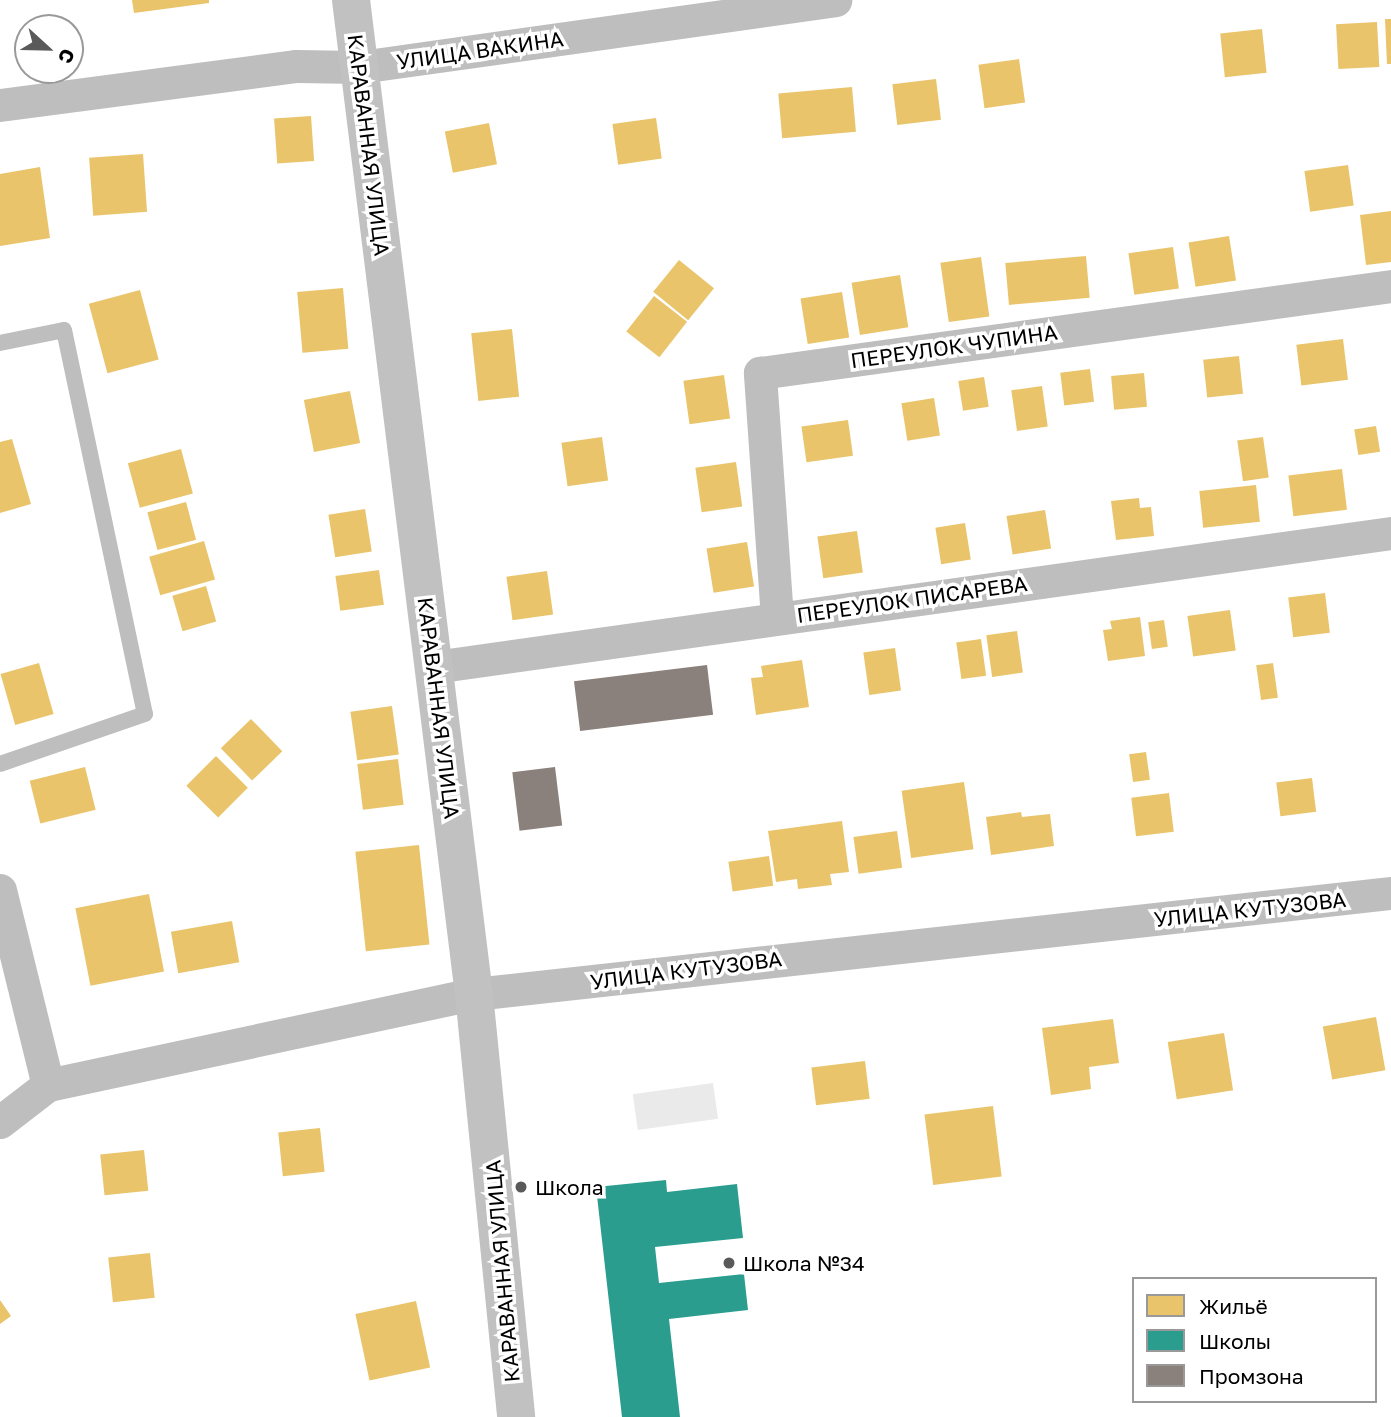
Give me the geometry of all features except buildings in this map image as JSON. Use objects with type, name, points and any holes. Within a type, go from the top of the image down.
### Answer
[{"type":"street","name":"КАРАВАННАЯ УЛИЦА","points":[[351,0],[474,994],[516,1417]]},
{"type":"street","name":"УЛИЦА ВАКИНА","points":[[0,105],[296,66],[360,67],[835,0]]},
{"type":"street","name":"ПЕРЕУЛОК ЧУПИНА","points":[[777,618],[760,373],[1391,286]]},
{"type":"street","name":"ПЕРЕУЛОК ПИСАРЕВА","points":[[434,667],[1391,533]]},
{"type":"street","points":[[0,890],[48,1085]]},
{"type":"street","name":"УЛИЦА КУТУЗОВА","points":[[0,1122],[48,1085],[474,994],[1391,893]]},
{"type":"lane","points":[[0,343],[64,330],[145,713],[0,764]]},
{"type":"shaded area","points":[[713,1083],[718,1119],[638,1130],[633,1094]]},
{"type":"place","name":"Школа","points":[[521,1187]]},
{"type":"place","name":"Школа №34","points":[[729,1263]]}]
